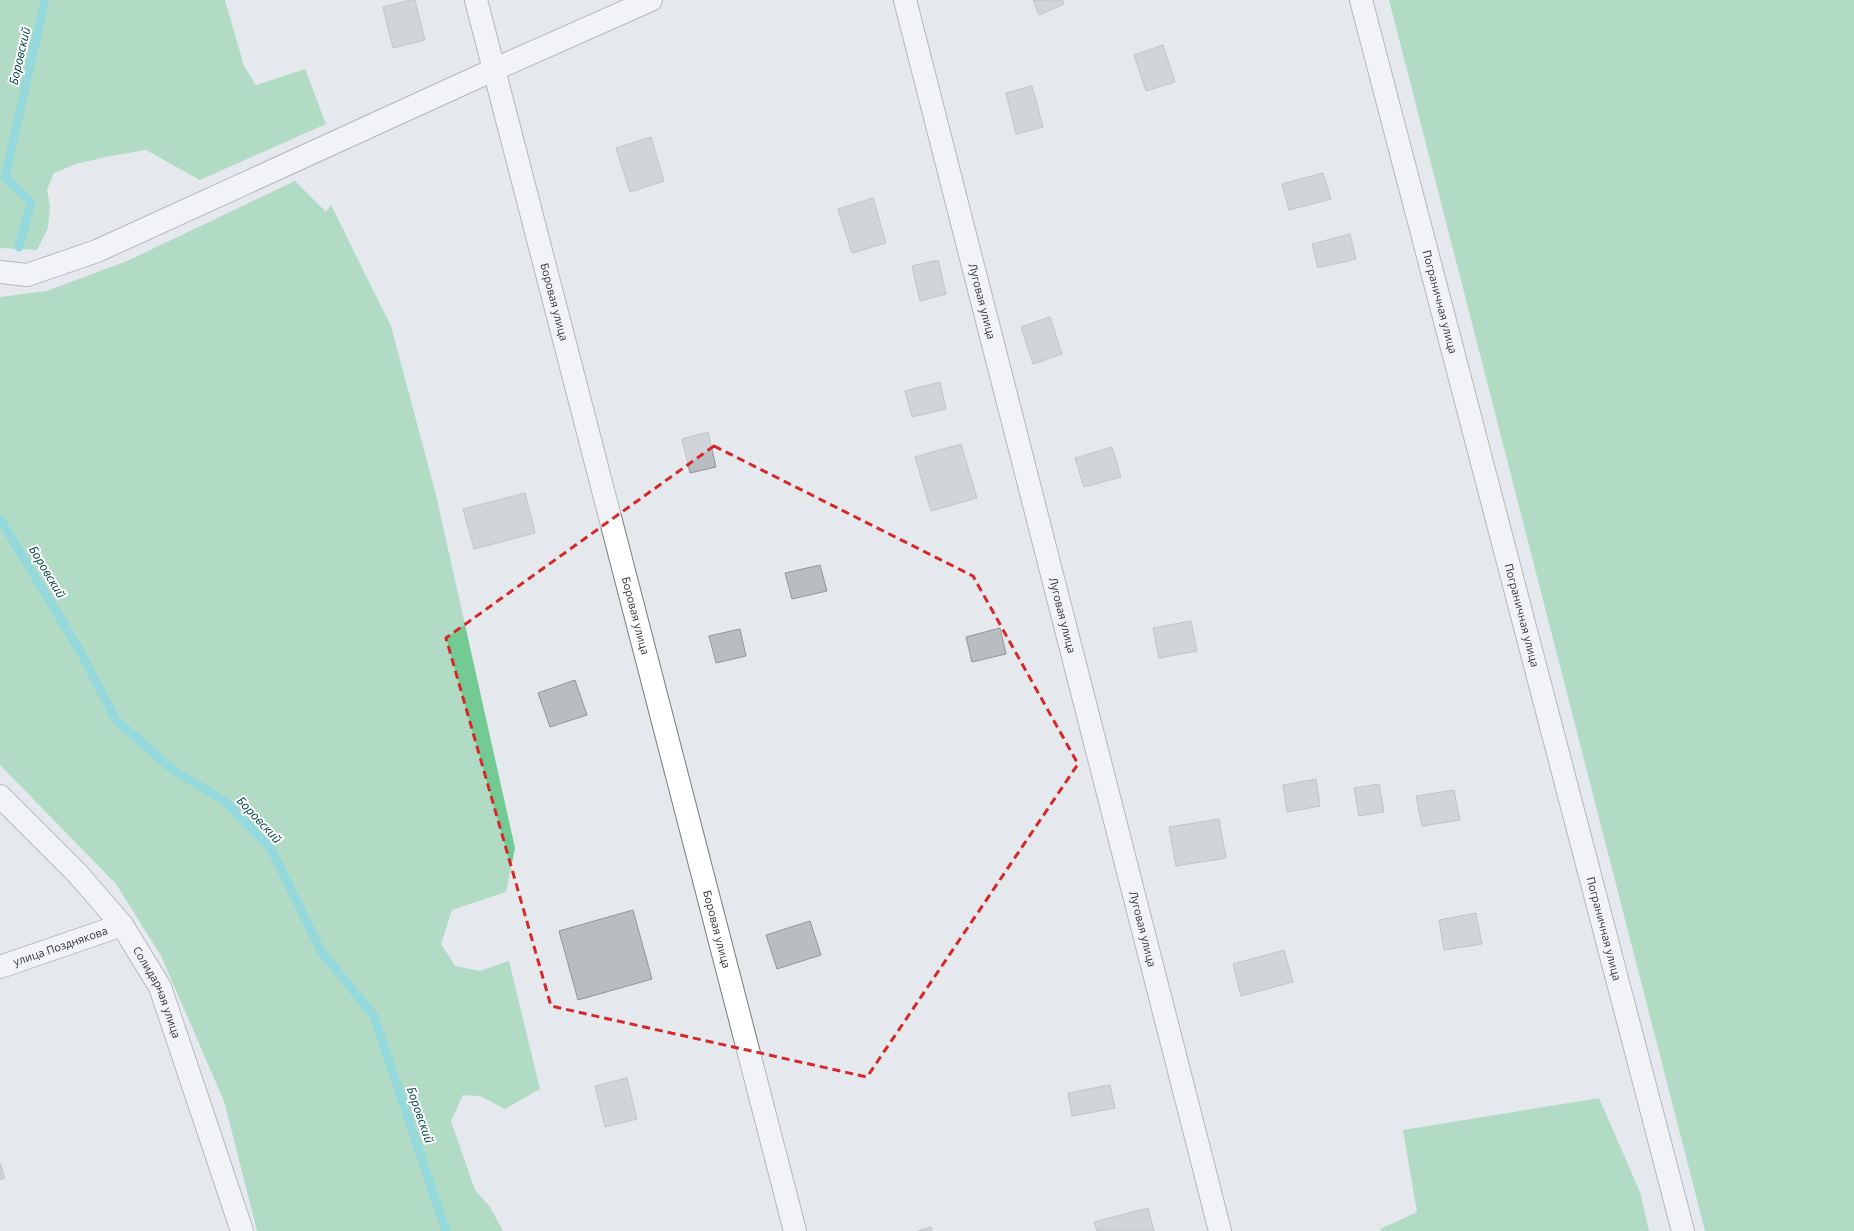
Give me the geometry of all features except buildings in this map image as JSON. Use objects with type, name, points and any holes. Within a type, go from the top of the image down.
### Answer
[{"type":"street","name":"Боровая улица","points":[[476,0],[795,1231]]},
{"type":"street","points":[[0,272],[27,275],[97,251],[493,70],[651,0]]},
{"type":"street","name":"Луговая улица","points":[[905,0],[1220,1231]]},
{"type":"street","name":"Пограничная улица","points":[[1361,0],[1682,1231]]},
{"type":"street","name":"Солидарная улица","points":[[0,796],[77,873],[122,925],[160,986],[242,1231]]},
{"type":"street","name":"улица Позднякова","points":[[0,968],[122,925]]},
{"type":"highlighted area","points":[[714,446],[973,576],[1078,764],[867,1077],[551,1006],[446,638]]},
{"type":"green space","points":[[0,0],[225,0],[244,66],[256,85],[305,69],[326,124],[200,180],[146,150],[76,164],[54,173],[47,190],[50,206],[48,228],[37,250],[0,248]]},
{"type":"green space","points":[[1389,0],[1854,0],[1854,1231],[1705,1231]]},
{"type":"green space","points":[[295,181],[326,212],[331,205],[391,326],[436,495],[515,848],[506,892],[452,910],[441,944],[455,966],[480,971],[509,961],[540,1089],[505,1109],[480,1096],[463,1095],[451,1121],[475,1190],[490,1207],[503,1231],[257,1231],[224,1101],[161,956],[116,884],[0,765],[0,297],[46,291],[125,262]]},
{"type":"green space","points":[[1599,1098],[1640,1192],[1649,1231],[1381,1231],[1380,1229],[1417,1212],[1403,1130]]},
{"type":"waterway","name":"Боровский","points":[[19,247],[31,203],[5,177],[45,0]]},
{"type":"waterway","name":"Боровский","points":[[0,519],[79,649],[116,720],[173,770],[225,801],[271,849],[321,951],[374,1016],[446,1231]]}]
